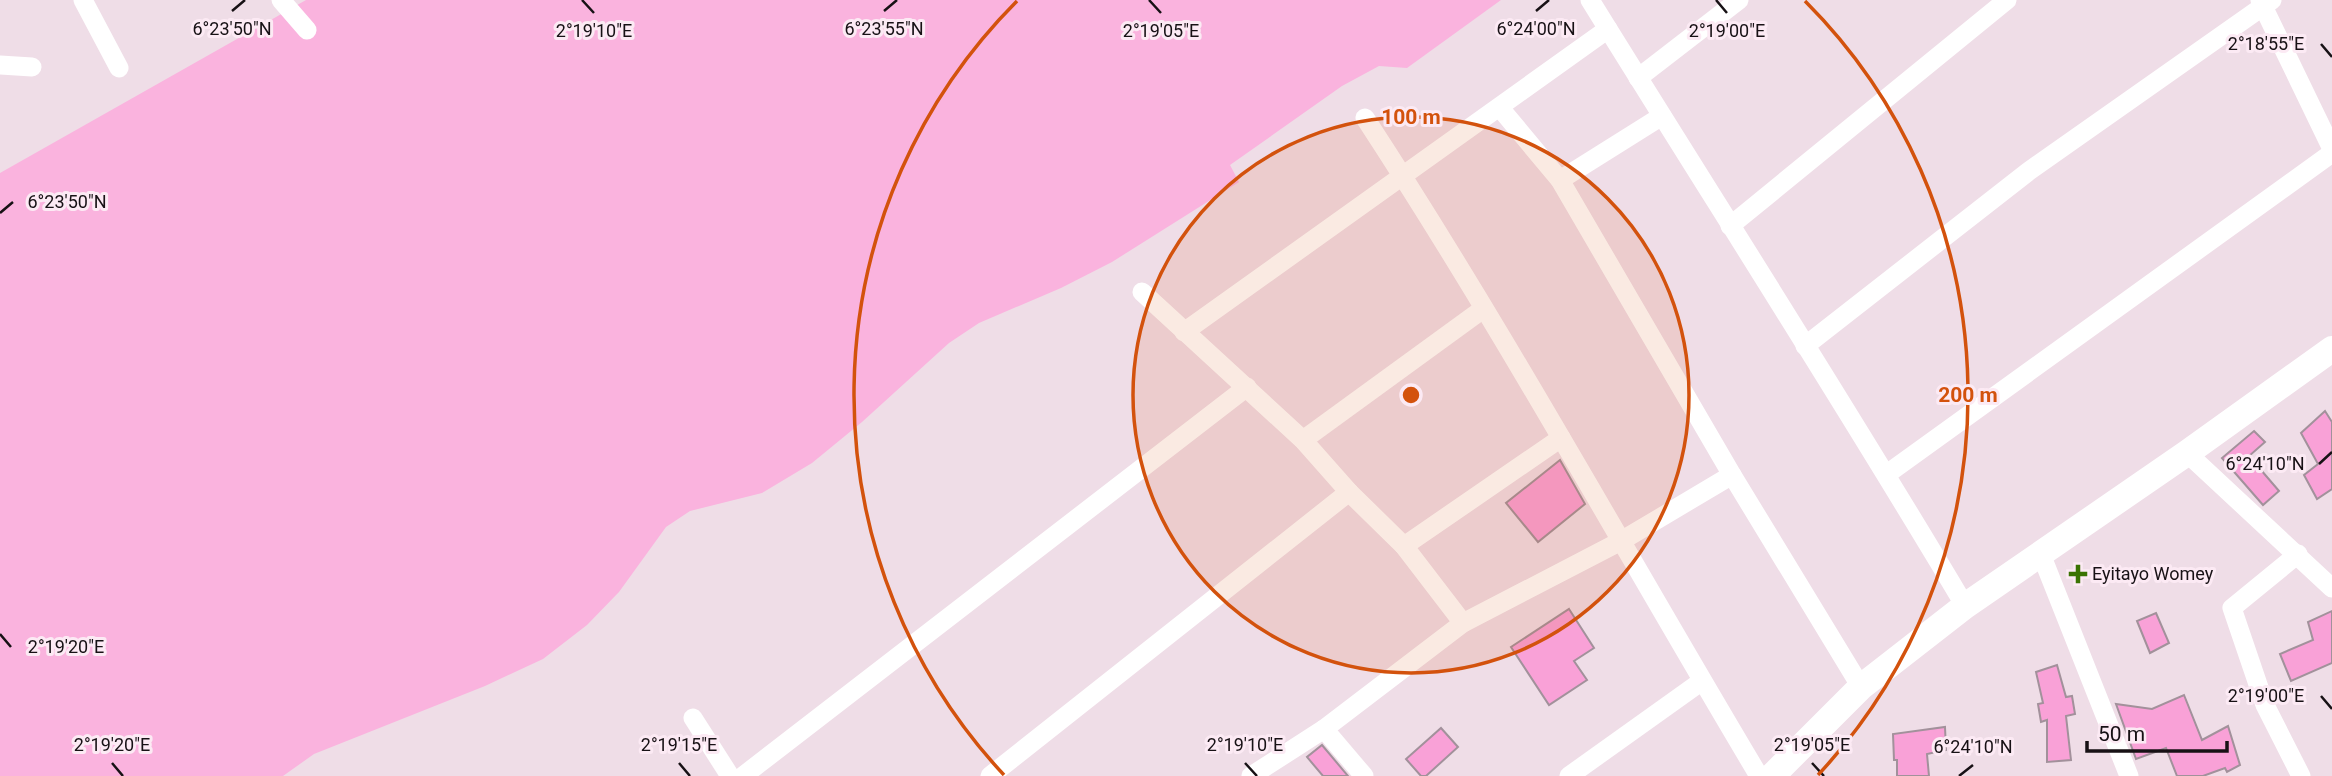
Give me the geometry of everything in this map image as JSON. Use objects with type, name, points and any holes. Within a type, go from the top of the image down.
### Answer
[{"type":"street","points":[[83,0],[119,68]]},
{"type":"street","points":[[281,0],[307,30]]},
{"type":"street","points":[[1590,0],[1887,474],[1965,606]]},
{"type":"street","points":[[1638,78],[1739,0]]},
{"type":"street","points":[[1730,226],[2007,0]]},
{"type":"street","points":[[1805,346],[2029,171],[2265,2],[2332,151],[1887,474]]},
{"type":"street","points":[[1184,332],[1608,29]]},
{"type":"street","points":[[0,65],[32,68]]},
{"type":"street","points":[[1500,108],[1560,180],[1732,475],[1861,687]]},
{"type":"street","points":[[1560,180],[1662,116]]},
{"type":"street","points":[[1365,118],[1562,438],[1759,776]]},
{"type":"street","points":[[1142,292],[1303,440],[1349,492],[1404,546],[1463,623]]},
{"type":"street","points":[[1303,440],[1483,309]]},
{"type":"street","points":[[1772,776],[1861,687],[1965,606],[2188,453],[2332,349]]},
{"type":"street","points":[[743,776],[1247,387]]},
{"type":"street","points":[[1404,546],[1562,438]]},
{"type":"street","points":[[2188,453],[2332,588]]},
{"type":"street","points":[[1251,776],[1324,729],[1463,623],[1621,541],[1732,475]]},
{"type":"street","points":[[990,776],[1349,492]]},
{"type":"street","points":[[2041,554],[2129,776]]},
{"type":"street","points":[[2298,554],[2232,608],[2265,705],[2301,776]]},
{"type":"street","points":[[1569,776],[1702,681]]},
{"type":"street","points":[[693,718],[730,776]]},
{"type":"street","points":[[1324,729],[1364,776]]},
{"type":"shaded area","points":[[306,0],[1501,0],[1407,68],[1379,66],[1342,86],[1230,165],[1239,182],[1112,262],[1061,288],[979,323],[949,343],[862,422],[812,463],[762,493],[690,511],[666,527],[619,592],[587,625],[543,659],[485,686],[314,754],[283,776],[0,776],[0,173]]},
{"type":"building","points":[[2325,411],[2332,422],[2332,489],[2317,499],[2304,475],[2318,464],[2301,433]]},
{"type":"building","points":[[2254,431],[2265,442],[2249,456],[2279,491],[2263,505],[2222,458]]},
{"type":"building","points":[[1560,460],[1585,504],[1538,542],[1506,503]]},
{"type":"building","points":[[1569,609],[1594,648],[1574,661],[1587,680],[1549,705],[1511,647]]},
{"type":"building","points":[[2332,611],[2332,663],[2291,681],[2280,654],[2313,640],[2308,622]]},
{"type":"building","points":[[2156,613],[2169,643],[2150,653],[2137,621]]},
{"type":"building","points":[[2057,665],[2066,697],[2072,696],[2075,714],[2066,716],[2071,760],[2047,762],[2047,720],[2041,722],[2038,704],[2043,703],[2036,672]]},
{"type":"building","points":[[2184,695],[2202,740],[2228,726],[2240,765],[2227,772],[2225,768],[2203,776],[2177,776],[2166,748],[2136,759],[2116,704],[2152,709]]},
{"type":"building","points":[[1945,727],[1946,750],[1927,754],[1929,776],[1897,776],[1893,734]]},
{"type":"building","points":[[1441,728],[1458,747],[1426,776],[1421,776],[1406,759]]},
{"type":"building","points":[[1322,745],[1348,776],[1323,776],[1307,757]]},
{"type":"place","name":"Eyitayo Womey","points":[[2078,574]]}]
